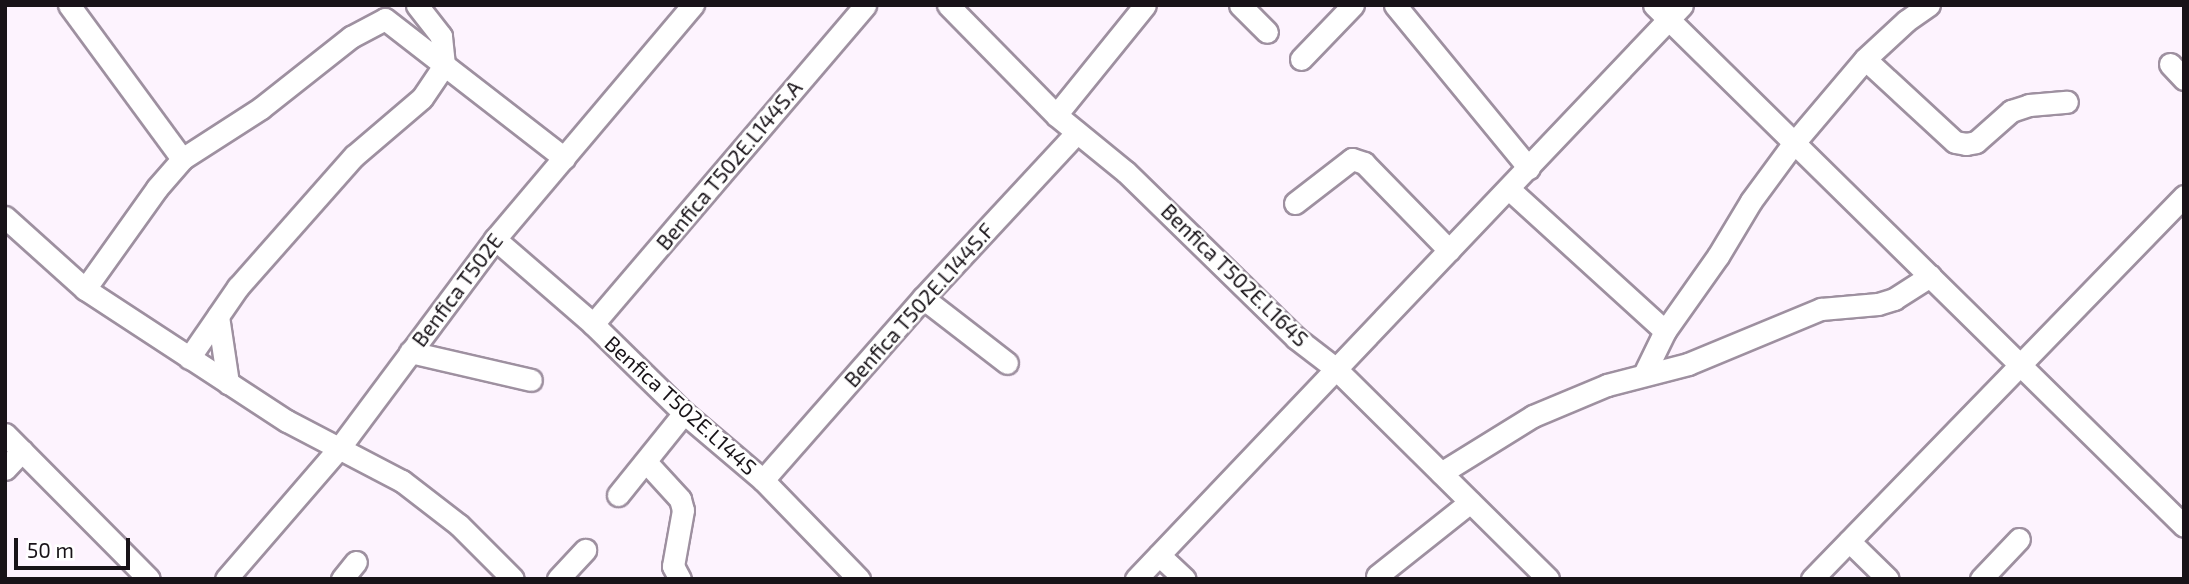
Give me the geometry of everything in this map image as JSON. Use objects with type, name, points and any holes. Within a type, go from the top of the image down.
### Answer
[{"type":"street","points":[[69,5],[183,159]]},
{"type":"street","points":[[189,358],[238,286],[354,156],[422,98],[444,65],[441,36],[417,5]]},
{"type":"street","name":"Benfica T502E","points":[[226,579],[340,447],[495,239],[693,5]]},
{"type":"street","name":"Benfica T502E.L144S.A","points":[[593,324],[865,5]]},
{"type":"street","name":"Benfica T502E.L164S","points":[[948,5],[1056,115],[1168,211],[1296,338],[1335,368],[1548,579]]},
{"type":"street","points":[[1056,115],[1145,5]]},
{"type":"street","points":[[1240,5],[1267,32]]},
{"type":"street","points":[[1301,59],[1353,5]]},
{"type":"street","points":[[1395,5],[1529,168]]},
{"type":"street","points":[[1644,374],[1665,331],[1718,256],[1751,201],[1793,144],[1865,59],[1906,21],[1929,5]]},
{"type":"street","points":[[1136,579],[1529,168],[1668,10],[1793,144],[2184,526]]},
{"type":"street","points":[[85,289],[157,188],[183,159],[261,108],[351,37],[378,12],[564,158]]},
{"type":"street","points":[[1865,59],[1955,142],[1966,145],[1976,142],[2011,111],[2029,105],[2067,102]]},
{"type":"street","name":"Benfica T502E.L144S.F","points":[[763,480],[923,298],[1077,132]]},
{"type":"street","points":[[1296,203],[1352,159],[1364,163],[1449,250]]},
{"type":"street","points":[[1509,189],[1665,331]]},
{"type":"street","points":[[1812,579],[2184,196]]},
{"type":"street","points":[[5,217],[85,289],[287,421],[402,481],[440,510],[513,579]]},
{"type":"street","name":"Benfica T502E.L144S","points":[[495,239],[593,324],[684,413],[763,480],[859,579]]},
{"type":"street","points":[[1441,473],[1533,416],[1607,385],[1688,364],[1821,309],[1878,304],[1894,299],[1930,276]]},
{"type":"street","points":[[923,298],[1007,363]]},
{"type":"street","points":[[218,316],[228,383]]},
{"type":"street","points":[[410,352],[531,380]]},
{"type":"street","points":[[618,495],[647,463],[684,413]]},
{"type":"street","points":[[5,434],[149,579]]},
{"type":"street","points":[[5,469],[22,451]]},
{"type":"street","points":[[647,463],[680,499],[683,510],[676,573]]},
{"type":"street","points":[[1377,578],[1470,502]]},
{"type":"street","points":[[1981,579],[2019,539]]},
{"type":"street","points":[[1849,541],[1888,579]]},
{"type":"street","points":[[558,579],[585,550]]},
{"type":"street","points":[[1159,555],[1185,579]]},
{"type":"street","points":[[342,579],[356,562]]}]
